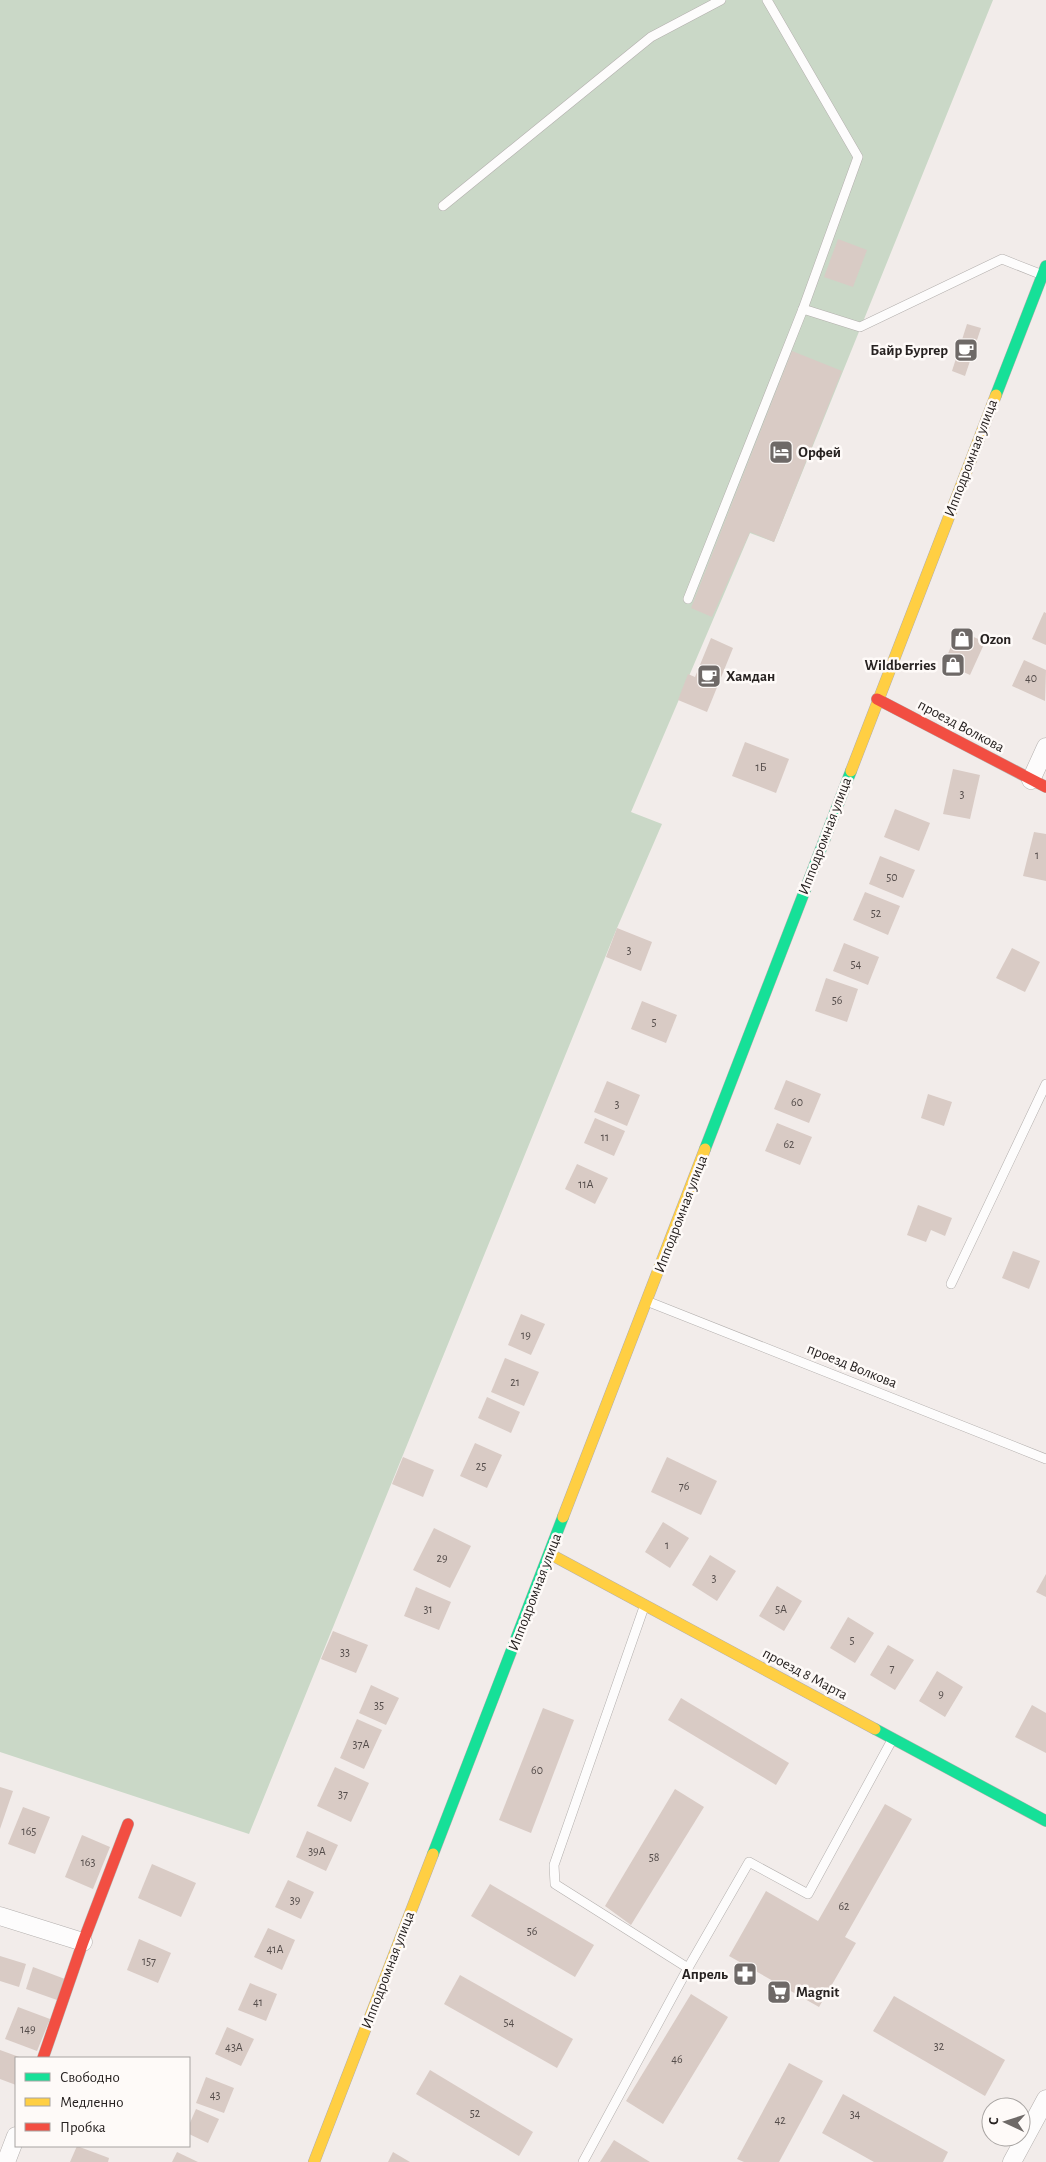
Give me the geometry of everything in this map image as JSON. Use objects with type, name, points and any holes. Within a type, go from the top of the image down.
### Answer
[{"type":"main road","name":"Ипподромная улица","points":[[314,2162],[550,1554],[877,699],[1044,271]]},
{"type":"main road","name":"проезд Волкова","points":[[877,699],[1038,784]]},
{"type":"main road","name":"проезд 8 Марта","points":[[550,1554],[1046,1821]]},
{"type":"main road","points":[[43,2057],[83,1942],[128,1824]]},
{"type":"street","points":[[1038,784],[1046,747]]},
{"type":"street","points":[[0,1916],[83,1942]]},
{"type":"street","points":[[1012,2162],[1046,2099]]},
{"type":"street","points":[[6,2162],[10,2138]]},
{"type":"lane","points":[[443,206],[651,37],[721,0]]},
{"type":"lane","points":[[688,599],[803,309],[858,157],[766,0]]},
{"type":"lane","points":[[803,309],[860,327],[1002,259],[1044,271]]},
{"type":"lane","points":[[952,1284],[1046,1084]]},
{"type":"lane","name":"проезд Волкова","points":[[647,1301],[1046,1459]]},
{"type":"lane","points":[[645,1605],[554,1865],[555,1884],[688,1968]]},
{"type":"lane","points":[[583,2162],[748,1862],[808,1894],[893,1739]]},
{"type":"green space","points":[[0,0],[993,0],[774,542],[750,533],[631,812],[662,824],[617,928],[249,1834],[0,1752]]},
{"type":"building","points":[[838,239],[867,250],[853,287],[824,277]]},
{"type":"building","name":"Байр Бургер","points":[[967,324],[981,328],[965,376],[952,371]]},
{"type":"building","name":"Орфей","points":[[792,351],[842,371],[774,542],[750,532],[712,617],[691,608]]},
{"type":"building","points":[[1044,612],[1046,613],[1046,645],[1032,639]]},
{"type":"building","points":[[958,630],[985,642],[970,675],[944,663]]},
{"type":"building","name":"Хамдан","points":[[711,638],[733,648],[707,712],[678,700],[688,674],[695,677]]},
{"type":"building","points":[[1024,660],[1046,670],[1045,701],[1012,686]]},
{"type":"building","points":[[745,742],[789,759],[776,793],[732,776]]},
{"type":"building","points":[[953,769],[980,775],[970,819],[943,814]]},
{"type":"building","points":[[895,809],[930,823],[919,851],[884,837]]},
{"type":"building","points":[[1034,832],[1046,834],[1046,881],[1023,876]]},
{"type":"building","points":[[880,856],[915,870],[903,898],[869,884]]},
{"type":"building","points":[[865,892],[900,906],[888,935],[853,920]]},
{"type":"building","points":[[617,928],[652,942],[641,971],[606,957]]},
{"type":"building","points":[[844,943],[879,957],[868,985],[833,971]]},
{"type":"building","points":[[1012,948],[1040,962],[1025,992],[996,978]]},
{"type":"building","points":[[826,978],[858,989],[847,1022],[815,1011]]},
{"type":"building","points":[[642,1001],[677,1015],[666,1043],[631,1029]]},
{"type":"building","points":[[786,1080],[821,1094],[809,1123],[774,1109]]},
{"type":"building","points":[[607,1081],[640,1095],[627,1126],[594,1112]]},
{"type":"building","points":[[928,1094],[952,1102],[944,1126],[921,1118]]},
{"type":"building","points":[[595,1118],[625,1131],[614,1156],[584,1143]]},
{"type":"building","points":[[777,1123],[812,1137],[800,1165],[765,1151]]},
{"type":"building","points":[[577,1164],[608,1178],[595,1204],[565,1189]]},
{"type":"building","points":[[918,1205],[952,1218],[945,1236],[931,1230],[926,1242],[907,1235]]},
{"type":"building","points":[[1013,1251],[1040,1261],[1029,1289],[1002,1278]]},
{"type":"building","points":[[521,1314],[545,1324],[531,1355],[508,1345]]},
{"type":"building","points":[[505,1358],[539,1372],[524,1406],[491,1392]]},
{"type":"building","points":[[487,1397],[520,1412],[511,1433],[478,1418]]},
{"type":"building","points":[[475,1443],[502,1455],[487,1488],[460,1476]]},
{"type":"building","points":[[403,1457],[434,1470],[423,1497],[392,1484]]},
{"type":"building","points":[[667,1457],[717,1481],[701,1515],[651,1492]]},
{"type":"building","points":[[663,1522],[689,1538],[670,1568],[645,1552]]},
{"type":"building","points":[[434,1528],[471,1546],[450,1588],[413,1570]]},
{"type":"building","points":[[710,1555],[736,1571],[717,1601],[692,1585]]},
{"type":"building","points":[[1046,1574],[1046,1597],[1036,1592]]},
{"type":"building","points":[[777,1586],[802,1601],[784,1631],[759,1616]]},
{"type":"building","points":[[416,1587],[451,1602],[439,1630],[404,1616]]},
{"type":"building","points":[[848,1617],[874,1633],[855,1663],[830,1648]]},
{"type":"building","points":[[333,1631],[368,1645],[356,1673],[321,1659]]},
{"type":"building","points":[[888,1645],[914,1660],[895,1690],[870,1675]]},
{"type":"building","points":[[937,1671],[963,1687],[945,1717],[919,1701]]},
{"type":"building","points":[[371,1685],[399,1698],[386,1725],[359,1713]]},
{"type":"building","points":[[681,1698],[789,1763],[776,1785],[668,1720]]},
{"type":"building","points":[[1032,1705],[1046,1713],[1046,1753],[1015,1737]]},
{"type":"building","points":[[543,1708],[574,1720],[531,1833],[499,1820]]},
{"type":"building","points":[[357,1719],[382,1730],[364,1769],[340,1758]]},
{"type":"building","points":[[335,1767],[369,1783],[351,1822],[317,1806]]},
{"type":"building","points":[[0,1787],[13,1791],[0,1829]]},
{"type":"building","points":[[675,1789],[704,1807],[631,1925],[605,1906]]},
{"type":"building","points":[[885,1804],[912,1819],[845,1937],[856,1943],[819,2007],[729,1956],[766,1891],[818,1921]]},
{"type":"building","points":[[23,1807],[50,1817],[35,1854],[8,1844]]},
{"type":"building","points":[[307,1831],[338,1845],[326,1871],[296,1857]]},
{"type":"building","points":[[82,1835],[110,1847],[93,1889],[65,1877]]},
{"type":"building","points":[[152,1864],[196,1883],[181,1917],[138,1898]]},
{"type":"building","points":[[288,1880],[314,1892],[301,1919],[275,1907]]},
{"type":"building","points":[[490,1884],[594,1945],[575,1977],[471,1916]]},
{"type":"building","points":[[268,1928],[295,1940],[282,1970],[254,1957]]},
{"type":"building","points":[[139,1939],[171,1953],[158,1983],[127,1970]]},
{"type":"building","points":[[0,1956],[26,1964],[19,1987],[0,1981]]},
{"type":"building","points":[[33,1967],[65,1979],[57,2000],[26,1989]]},
{"type":"building","points":[[460,1975],[573,2039],[557,2068],[444,2004]]},
{"type":"building","points":[[250,1983],[277,1994],[266,2021],[238,2010]]},
{"type":"building","points":[[691,1994],[728,2017],[663,2124],[626,2101]]},
{"type":"building","points":[[894,1996],[1005,2060],[985,2096],[873,2031]]},
{"type":"building","points":[[18,2007],[50,2019],[37,2051],[5,2039]]},
{"type":"building","points":[[227,2027],[254,2039],[241,2066],[215,2054]]},
{"type":"building","points":[[0,2050],[19,2057],[15,2057],[15,2085],[0,2079]]},
{"type":"building","points":[[789,2063],[823,2081],[779,2162],[744,2162],[737,2159]]},
{"type":"building","points":[[430,2070],[533,2132],[519,2156],[416,2094]]},
{"type":"building","points":[[206,2077],[234,2088],[224,2113],[196,2103]]},
{"type":"building","points":[[843,2094],[948,2152],[943,2162],[874,2162],[822,2133]]},
{"type":"building","points":[[196,2109],[219,2119],[208,2143],[190,2134],[190,2123]]},
{"type":"building","points":[[614,2140],[650,2162],[600,2162]]},
{"type":"building","points":[[77,2147],[109,2158],[108,2162],[70,2162]]},
{"type":"building","points":[[177,2152],[198,2162],[172,2162]]},
{"type":"building","points":[[393,2152],[410,2162],[388,2162]]},
{"type":"traffic: fast","points":[[996,395],[1046,266]]},
{"type":"traffic: fast","points":[[705,1149],[851,771]]},
{"type":"traffic: fast","points":[[433,1854],[563,1517]]},
{"type":"traffic: fast","points":[[875,1729],[1046,1821]]},
{"type":"traffic: slow","points":[[851,771],[996,395]]},
{"type":"traffic: slow","points":[[563,1517],[705,1149]]},
{"type":"traffic: slow","points":[[550,1554],[875,1729]]},
{"type":"traffic: slow","points":[[314,2162],[433,1854]]},
{"type":"traffic: jam","points":[[877,699],[1046,787]]},
{"type":"traffic: jam","points":[[43,2057],[83,1942],[128,1824]]},
{"type":"place","name":"Байр Бургер","points":[[966,350]]},
{"type":"place","name":"Орфей","points":[[781,452]]},
{"type":"place","name":"Ozon","points":[[962,639]]},
{"type":"place","name":"Wildberries","points":[[953,665]]},
{"type":"place","name":"Хамдан","points":[[709,676]]},
{"type":"place","name":"Апрель","points":[[745,1974]]},
{"type":"place","name":"Magnit","points":[[779,1992]]}]
